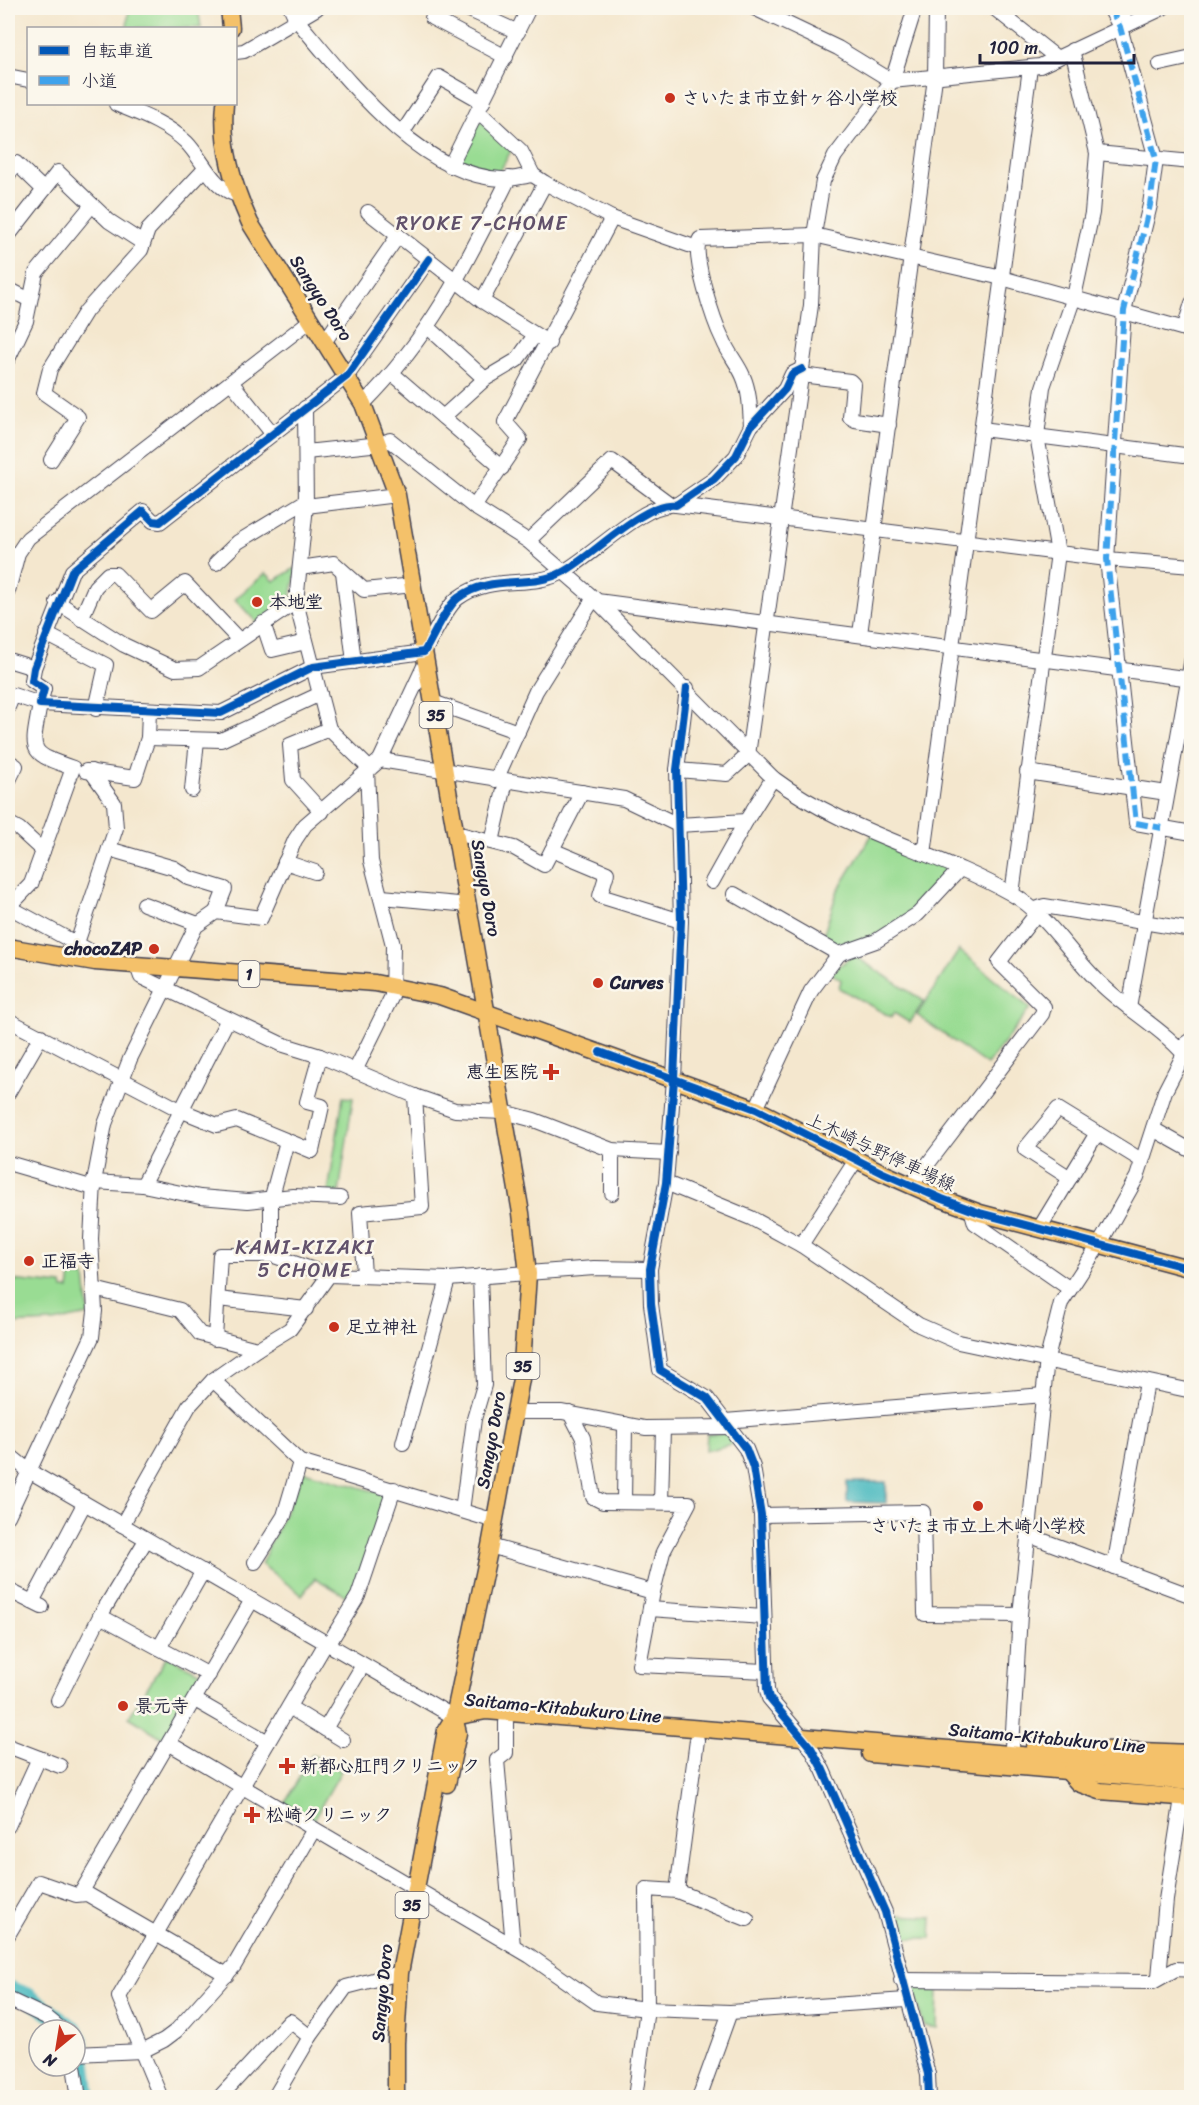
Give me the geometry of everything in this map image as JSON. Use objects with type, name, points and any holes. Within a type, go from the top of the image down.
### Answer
[{"type":"main road","points":[[229,8],[231,27]]},
{"type":"main road","name":"Sangyo Doro","points":[[225,105],[227,155],[237,195],[260,241],[326,341],[363,404],[380,444],[397,495],[488,1012],[521,1213],[528,1274],[525,1345],[516,1412],[454,1717],[458,1733],[400,1972],[396,2097]]},
{"type":"main road","name":"1","points":[[8,947],[95,962],[393,986],[440,996],[488,1012]]},
{"type":"main road","name":"上木崎与野停車場線","points":[[488,1012],[756,1109],[911,1186],[971,1209],[1191,1269]]},
{"type":"main road","name":"Saitama-Kitabukuro Line","points":[[454,1717],[486,1712],[806,1743],[1069,1773],[1078,1784],[1100,1791],[1189,1773]]},
{"type":"main road","name":"Saitama-Kitabukuro Line","points":[[454,1717],[697,1740],[920,1747],[1189,1773]]},
{"type":"main road","points":[[920,1747],[1094,1748],[1189,1773]]},
{"type":"main road","name":"Sangyo Doro","points":[[407,2097],[408,2007],[420,1892]]},
{"type":"street","points":[[237,52],[244,51],[293,13],[318,8]]},
{"type":"street","points":[[438,8],[432,18],[506,57]]},
{"type":"street","points":[[465,8],[518,32]]},
{"type":"street","points":[[450,166],[529,8]]},
{"type":"street","points":[[754,8],[838,48],[892,81],[1030,68],[1057,58],[1163,8]]},
{"type":"street","points":[[677,770],[727,774],[748,754],[812,305],[814,236],[823,181],[835,156],[892,81],[915,8]]},
{"type":"street","points":[[860,634],[935,78],[936,8]]},
{"type":"street","points":[[994,8],[1057,58]]},
{"type":"street","points":[[1110,8],[1122,27],[1156,159],[1150,205],[1124,311],[1107,559],[1115,669],[1136,823],[1191,833]]},
{"type":"street","points":[[1122,27],[1124,8]]},
{"type":"street","points":[[293,13],[359,93],[403,132],[450,166],[484,176],[539,179],[612,218],[697,248]]},
{"type":"street","points":[[1012,894],[1058,553],[1037,436],[1043,387],[1074,297],[1092,213],[1097,153],[1072,50]]},
{"type":"street","points":[[1160,64],[1191,57]]},
{"type":"street","points":[[924,854],[1030,68]]},
{"type":"street","points":[[8,76],[27,80]]},
{"type":"street","points":[[403,132],[438,77],[480,106],[521,151],[539,179]]},
{"type":"street","points":[[118,105],[160,123],[187,142],[205,169],[229,193],[237,195]]},
{"type":"street","points":[[1097,153],[1191,162]]},
{"type":"street","points":[[8,175],[16,163],[44,190]]},
{"type":"street","points":[[51,459],[78,417],[44,393],[50,369],[86,311],[141,250],[148,230],[205,169]]},
{"type":"street","points":[[8,236],[58,172],[109,221],[143,243]]},
{"type":"street","points":[[363,404],[393,374],[428,327],[458,280],[509,178]]},
{"type":"street","points":[[482,301],[539,179]]},
{"type":"street","points":[[8,359],[26,321],[36,273],[92,205]]},
{"type":"street","points":[[368,212],[482,301],[549,343]]},
{"type":"street","points":[[474,507],[520,439],[505,422],[549,343],[612,218]]},
{"type":"street","points":[[326,341],[398,236]]},
{"type":"street","points":[[751,426],[749,394],[743,375],[723,341],[708,301],[697,248],[700,239],[814,236],[1002,278],[1188,330],[1191,303]]},
{"type":"street","points":[[149,711],[148,738],[135,778],[73,768],[41,757],[35,748],[44,689],[32,681],[34,668],[57,602],[72,571],[143,511],[153,521],[160,522],[347,376],[429,259]]},
{"type":"street","points":[[8,289],[30,300]]},
{"type":"street","points":[[8,591],[18,553],[28,538],[311,320]]},
{"type":"street","points":[[428,327],[485,379]]},
{"type":"street","points":[[443,417],[485,379],[517,360],[535,335]]},
{"type":"street","points":[[216,912],[261,918],[285,862],[305,825],[372,766],[456,599],[485,584],[547,579],[564,572],[647,513],[673,505],[714,479],[736,456],[751,426],[785,389],[792,374],[802,372],[850,381],[853,384],[850,417],[855,420],[889,425]]},
{"type":"street","points":[[393,374],[502,468]]},
{"type":"street","points":[[231,382],[272,433]]},
{"type":"street","points":[[305,408],[306,504],[296,602],[329,729],[372,766],[445,771],[624,799],[678,825],[746,821]]},
{"type":"street","points":[[982,429],[1191,456]]},
{"type":"street","points":[[306,452],[380,444],[390,440],[474,507],[528,541],[596,599],[687,688],[773,778],[790,791],[854,824],[1012,894],[1035,912],[1100,983],[1185,1055]]},
{"type":"street","points":[[528,541],[612,461],[673,505],[1107,559],[1191,566]]},
{"type":"street","points":[[216,563],[238,542],[306,504],[397,495]]},
{"type":"street","points":[[300,568],[334,563],[364,590],[414,585]]},
{"type":"street","points":[[343,572],[354,662]]},
{"type":"street","points":[[81,619],[94,587],[108,574],[116,574],[151,611],[185,583],[238,640]]},
{"type":"street","points":[[596,599],[1190,679]]},
{"type":"street","points":[[492,842],[501,780],[518,732],[536,691],[596,599]]},
{"type":"street","points":[[57,602],[124,645],[175,669],[199,668],[296,602]]},
{"type":"street","points":[[263,623],[272,650],[306,642]]},
{"type":"street","points":[[46,634],[106,665],[96,709]]},
{"type":"street","points":[[8,707],[13,695],[40,704],[96,709],[221,713],[313,667],[425,657]]},
{"type":"street","points":[[1129,1008],[1167,793],[1190,679],[1191,658]]},
{"type":"street","points":[[8,660],[34,668]]},
{"type":"street","points":[[1115,669],[1115,708]]},
{"type":"street","points":[[687,688],[677,770],[681,921],[674,1079],[666,1183],[650,1269],[651,1304],[660,1370],[707,1398],[746,1449],[753,1467],[761,1515],[765,1671],[769,1698],[806,1743],[823,1770],[885,1912],[906,2000],[928,2074],[929,2097]]},
{"type":"street","points":[[148,738],[221,740],[320,694]]},
{"type":"street","points":[[433,702],[518,732]]},
{"type":"street","points":[[322,812],[293,780],[290,745],[329,729]]},
{"type":"street","points":[[192,789],[197,740]]},
{"type":"street","points":[[8,761],[16,766],[8,782]]},
{"type":"street","points":[[355,1071],[392,996],[393,986],[393,945],[371,861],[372,766]]},
{"type":"street","points":[[73,768],[31,884],[8,908],[90,951],[95,962]]},
{"type":"street","points":[[77,944],[116,828],[114,803],[91,771]]},
{"type":"street","points":[[1027,772],[1167,793]]},
{"type":"street","points":[[712,882],[773,778]]},
{"type":"street","points":[[456,833],[514,848],[544,865],[582,792]]},
{"type":"street","points":[[8,823],[43,851]]},
{"type":"street","points":[[8,1516],[92,1337],[94,1289],[91,1239],[94,1185],[105,1124],[130,1059],[198,924],[216,912],[225,889],[189,878],[174,868],[110,849]]},
{"type":"street","points":[[552,850],[607,873],[600,896],[681,921]]},
{"type":"street","points":[[285,862],[315,872]]},
{"type":"street","points":[[756,1109],[811,991],[839,954],[876,941],[918,914],[959,870]]},
{"type":"street","points":[[734,894],[839,954]]},
{"type":"street","points":[[382,897],[469,905]]},
{"type":"street","points":[[144,904],[198,924]]},
{"type":"street","points":[[911,1186],[1042,1014],[1044,1007],[999,962],[1035,912],[1044,906],[1191,930]]},
{"type":"street","points":[[137,966],[141,977],[281,1044],[320,1056],[415,1096],[455,1110],[504,1112],[534,1120],[612,1150],[669,1153]]},
{"type":"street","points":[[143,1185],[228,1018]]},
{"type":"street","points":[[8,1020],[180,1110],[217,1125],[237,1120],[312,1151],[322,1106],[307,1102],[320,1056]]},
{"type":"street","points":[[8,1092],[41,1036]]},
{"type":"street","points":[[1012,1747],[1020,1615],[1047,1359],[1061,1303],[1099,1245],[1137,1176],[1165,1091],[1191,1039]]},
{"type":"street","points":[[364,1275],[360,1213],[422,1207],[415,1096]]},
{"type":"street","points":[[1070,1178],[1025,1149],[1058,1108],[1141,1160]]},
{"type":"street","points":[[1153,1129],[1191,1151]]},
{"type":"street","points":[[1039,1228],[1097,1133]]},
{"type":"street","points":[[271,1255],[271,1200],[287,1141]]},
{"type":"street","points":[[612,1150],[612,1192]]},
{"type":"street","points":[[801,1245],[856,1160]]},
{"type":"street","points":[[8,1163],[94,1185],[143,1185],[200,1197],[271,1200],[293,1196],[340,1198]]},
{"type":"street","points":[[666,1183],[750,1218],[801,1245],[919,1325],[958,1342],[1191,1391]]},
{"type":"street","points":[[971,1209],[975,1223],[1070,1289]]},
{"type":"street","points":[[215,1339],[220,1255],[271,1255],[329,1275],[448,1279],[594,1268],[650,1269]]},
{"type":"street","points":[[122,1525],[189,1406],[213,1380],[290,1329],[329,1275]]},
{"type":"street","points":[[462,1510],[474,1419],[484,1385],[480,1276]]},
{"type":"street","points":[[403,1443],[448,1279]]},
{"type":"street","points":[[94,1289],[180,1310],[200,1334],[257,1349]]},
{"type":"street","points":[[218,1299],[306,1309]]},
{"type":"street","points":[[213,1380],[300,1462],[495,1521]]},
{"type":"street","points":[[1114,1567],[1147,1382]]},
{"type":"street","points":[[516,1412],[570,1413],[625,1424],[663,1428],[1044,1395]]},
{"type":"street","points":[[570,1413],[583,1438],[593,1497],[603,1502],[688,1503],[663,1552],[639,1665],[765,1671]]},
{"type":"street","points":[[624,1502],[625,1424]]},
{"type":"street","points":[[661,1502],[663,1428]]},
{"type":"street","points":[[8,1454],[29,1471],[84,1504],[454,1717]]},
{"type":"street","points":[[255,1562],[284,1516],[300,1462]]},
{"type":"street","points":[[161,2097],[119,1996],[268,1742],[358,1596],[394,1489]]},
{"type":"street","points":[[8,1590],[37,1605],[84,1504]]},
{"type":"street","points":[[761,1515],[923,1512],[925,1614],[1020,1615]]},
{"type":"street","points":[[1028,1535],[1191,1596]]},
{"type":"street","points":[[58,1700],[100,1616],[146,1540]]},
{"type":"street","points":[[490,1546],[653,1592]]},
{"type":"street","points":[[159,1648],[203,1571]]},
{"type":"street","points":[[8,1935],[39,1882],[76,1895],[81,1893],[170,1744],[252,1599]]},
{"type":"street","points":[[650,1609],[763,1617]]},
{"type":"street","points":[[100,1616],[209,1675]]},
{"type":"street","points":[[325,1729],[363,1665]]},
{"type":"street","points":[[195,1700],[268,1742]]},
{"type":"street","points":[[289,1707],[343,1740]]},
{"type":"street","points":[[506,1722],[506,1753],[497,1760],[513,1946]]},
{"type":"street","points":[[677,1891],[697,1740]]},
{"type":"street","points":[[170,1744],[513,1946],[597,2003],[647,2009],[730,2012],[906,2000]]},
{"type":"street","points":[[8,1746],[60,1766]]},
{"type":"street","points":[[8,1823],[39,1758]]},
{"type":"street","points":[[1159,1977],[1166,1900],[1185,1822],[1189,1773]]},
{"type":"street","points":[[87,2053],[142,2051],[176,2031],[227,1975],[314,1829]]},
{"type":"street","points":[[635,2097],[647,2009],[646,1889],[677,1891],[747,1919]]},
{"type":"street","points":[[81,1893],[227,1975]]},
{"type":"street","points":[[901,1980],[1153,1982],[1176,1969],[1191,1970]]},
{"type":"street","points":[[274,2097],[310,2037],[346,1987],[400,1972]]},
{"type":"street","points":[[8,1999],[47,2018]]},
{"type":"street","points":[[699,2097],[730,2012]]},
{"type":"street","points":[[219,2097],[290,2021],[310,2037]]},
{"type":"street","points":[[76,2078],[79,2097]]},
{"type":"green space","points":[[129,8],[198,8],[201,27],[127,27]]},
{"type":"green space","points":[[479,119],[512,149],[498,175],[458,166]]},
{"type":"green space","points":[[297,567],[291,597],[257,623],[235,599],[266,573],[274,581]]},
{"type":"green space","points":[[873,833],[959,870],[918,914],[839,954],[821,943],[837,892]]},
{"type":"green space","points":[[959,950],[1030,1008],[987,1065],[917,1015]]},
{"type":"green space","points":[[853,955],[924,1001],[910,1023],[894,1013],[891,1017],[839,988],[841,980],[831,973]]},
{"type":"green space","points":[[343,1097],[353,1098],[339,1193],[328,1192]]},
{"type":"green space","points":[[71,1275],[85,1277],[89,1315],[54,1322],[8,1324],[8,1290],[11,1280],[62,1285],[63,1289],[69,1289]]},
{"type":"green space","points":[[730,1433],[735,1443],[706,1451],[707,1434]]},
{"type":"green space","points":[[304,1471],[387,1495],[353,1600],[315,1578],[302,1595],[261,1564]]},
{"type":"green space","points":[[167,1656],[203,1674],[166,1740],[129,1717]]},
{"type":"green space","points":[[312,1755],[341,1771],[313,1820],[284,1804]]},
{"type":"green space","points":[[897,1915],[932,1917],[931,1938],[903,1938]]},
{"type":"green space","points":[[912,1987],[938,1989],[937,2028],[924,2026]]},
{"type":"water","points":[[847,1482],[886,1482],[886,1503],[847,1502]]},
{"type":"waterway","points":[[8,1989],[27,1996],[57,2018]]},
{"type":"waterway","points":[[85,2078],[87,2098]]},
{"type":"marked path","points":[[1110,8],[1120,27],[1156,159],[1150,205],[1124,311],[1107,559],[1136,823],[1162,828]]},
{"type":"cycle path","points":[[429,259],[347,376],[160,522],[153,521],[143,511],[72,571],[34,668],[32,681],[44,689],[40,704],[221,713],[313,667],[424,652],[453,602],[471,590],[497,584],[537,580],[563,572],[634,520],[663,506],[676,505],[714,479],[736,456],[751,426],[785,389],[792,374],[802,369]]},
{"type":"cycle path","points":[[687,688],[677,770],[681,921],[674,1079],[666,1183],[650,1269],[651,1304],[660,1370],[707,1398],[746,1449],[753,1467],[761,1515],[769,1698],[811,1748],[823,1770],[885,1912],[928,2074],[929,2098]]},
{"type":"cycle path","points":[[600,1052],[756,1109],[883,1173],[980,1213],[1192,1269]]},
{"type":"place","name":"さいたま市立針ヶ谷小学校","points":[[670,98]]},
{"type":"place","name":"本地堂","points":[[257,602]]},
{"type":"place","name":"chocoZAP","points":[[154,949]]},
{"type":"place","name":"Curves","points":[[598,983]]},
{"type":"place","name":"恵生医院","points":[[551,1072]]},
{"type":"place","name":"正福寺","points":[[29,1261]]},
{"type":"place","name":"足立神社","points":[[334,1327]]},
{"type":"place","name":"さいたま市立上木崎小学校","points":[[978,1506]]},
{"type":"place","name":"景元寺","points":[[123,1706]]},
{"type":"place","name":"新都心肛門クリニック","points":[[287,1766]]},
{"type":"place","name":"松崎クリニック","points":[[252,1815]]},
{"type":"district","name":"RYOKE 7-CHOME","points":[[482,223]]},
{"type":"district","name":"KAMI-KIZAKI 5 CHOME","points":[[305,1258]]}]
